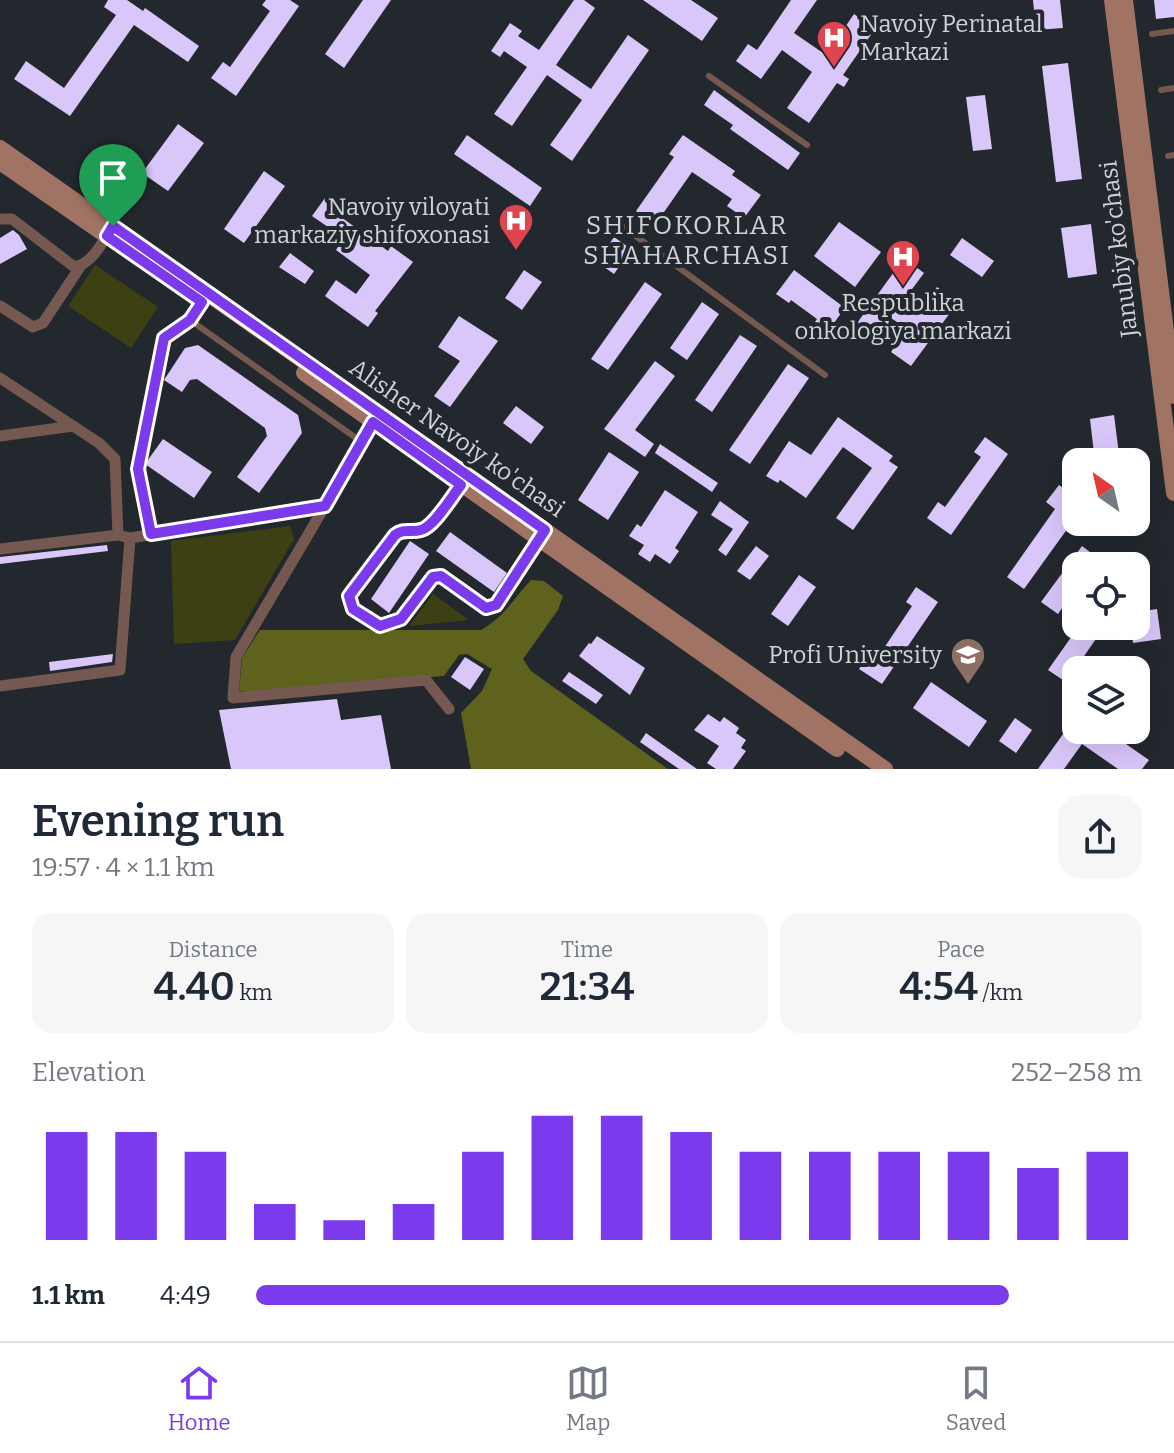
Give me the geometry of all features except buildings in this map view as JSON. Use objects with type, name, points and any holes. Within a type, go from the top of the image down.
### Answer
[{"type":"main road","name":"Janubiy ko'chasi","points":[[1112,0],[1169,416],[1174,493]]},
{"type":"main road","name":"Janubiy ko'chasi","points":[[1125,0],[1174,396]]},
{"type":"main road","name":"Alisher Navoiy ko'chasi","points":[[0,148],[202,302],[376,418]]},
{"type":"main road","name":"Alisher Navoiy ko'chasi","points":[[0,162],[110,231],[465,480],[867,769]]},
{"type":"main road","name":"Alisher Navoiy ko'chasi","points":[[542,535],[885,769]]},
{"type":"street","points":[[2,217],[12,219],[73,266],[80,267]]},
{"type":"street","points":[[0,306],[33,327],[39,326],[80,267],[110,231]]},
{"type":"street","points":[[0,378],[99,443],[115,459],[124,536],[120,670],[0,686]]},
{"type":"street","points":[[376,418],[236,657],[233,698],[426,680],[449,709]]},
{"type":"street","points":[[0,436],[73,426]]},
{"type":"street","points":[[0,549],[151,534],[325,506]]},
{"type":"lane","points":[[1152,34],[1174,31]]},
{"type":"lane","points":[[709,76],[807,145]]},
{"type":"lane","points":[[1161,90],[1174,88]]},
{"type":"lane","points":[[611,218],[825,375]]},
{"type":"lane","points":[[151,534],[138,469],[164,338],[190,320],[202,302]]},
{"type":"lane","points":[[190,320],[363,443]]},
{"type":"lane","points":[[465,480],[430,525],[421,530],[402,530],[395,535],[349,596],[353,609],[380,626],[401,619],[433,577],[441,576],[486,608],[496,605],[542,535]]},
{"type":"green space","points":[[95,265],[158,307],[131,348],[68,306]]},
{"type":"green space","points":[[290,526],[294,539],[235,640],[174,644],[171,541]]},
{"type":"green space","points":[[531,580],[544,581],[563,596],[558,610],[523,659],[531,671],[668,769],[471,769],[461,713],[482,691],[492,669],[467,654],[459,655],[444,676],[239,691],[242,658],[260,630],[481,630],[502,614]]},
{"type":"green space","points":[[433,594],[469,620],[409,626]]},
{"type":"place","name":"Navoiy Perinatal Markazi","points":[[834,69]]},
{"type":"place","name":"Navoiy viloyati markaziy shifoxonasi","points":[[516,252]]},
{"type":"place","name":"Respublika onkologiya markazi","points":[[903,288]]},
{"type":"place","name":"Profi University","points":[[968,686]]},
{"type":"district","name":"SHIFOKORLAR SHAHARCHASI","points":[[687,240]]},
{"type":"route","points":[[113,226],[545,530],[496,605],[486,608],[441,576],[433,577],[401,619],[380,626],[353,609],[349,596],[395,535],[402,530],[421,530],[430,525],[461,485],[373,422],[325,506],[151,534],[138,469],[164,338],[190,320],[202,302],[107,236],[113,226]]}]
